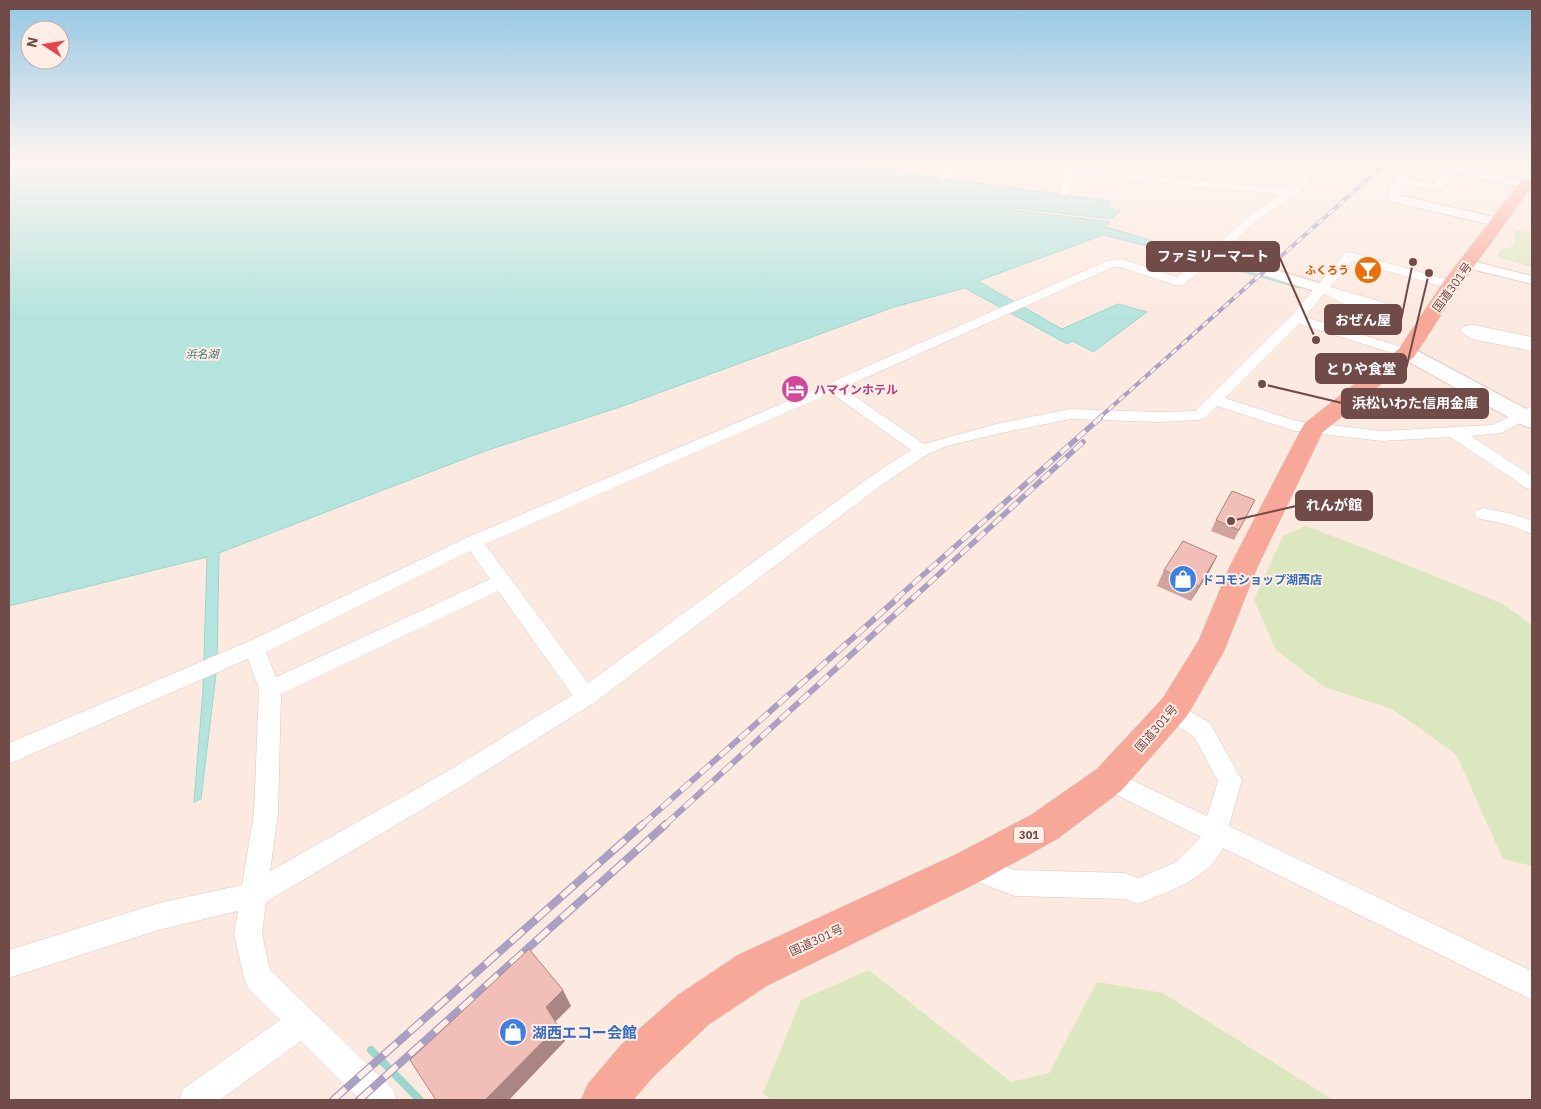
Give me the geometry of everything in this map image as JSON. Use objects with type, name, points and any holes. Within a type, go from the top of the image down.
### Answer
[{"type":"highway","name":"国道301号","points":[[604,1100],[637,1061],[693,1010],[752,970],[970,867],[1044,828],[1110,780],[1172,711],[1213,643],[1243,568],[1312,429],[1407,353],[1451,285],[1504,214]]},
{"type":"main road","points":[[1407,353],[1529,416]]},
{"type":"street","points":[[9,754],[254,648],[473,542],[1111,264],[1121,263],[1179,282],[1260,214]]},
{"type":"street","points":[[1462,214],[1497,222]]},
{"type":"street","points":[[9,964],[216,901],[252,896],[454,779],[586,697],[854,497],[922,450],[1000,428],[1070,414],[1160,417],[1199,415],[1296,319],[1320,288],[1349,256],[1451,285]]},
{"type":"street","points":[[1208,258],[1320,288]]},
{"type":"street","points":[[1468,264],[1532,280]]},
{"type":"street","points":[[1296,319],[1407,353]]},
{"type":"street","points":[[1532,341],[1474,329],[1468,329],[1467,331],[1476,336],[1532,347]]},
{"type":"street","points":[[832,387],[922,450]]},
{"type":"street","points":[[1215,400],[1295,426],[1382,436],[1495,430],[1529,416]]},
{"type":"street","points":[[1455,433],[1532,484]]},
{"type":"street","points":[[1483,514],[1513,520],[1532,528]]},
{"type":"street","points":[[473,542],[500,582],[586,697]]},
{"type":"street","points":[[270,689],[500,582]]},
{"type":"street","points":[[254,648],[270,689],[266,814],[252,896],[248,934],[258,978],[382,1100]]},
{"type":"street","points":[[970,867],[1015,883],[1125,886],[1138,891],[1184,871],[1211,846],[1230,780],[1202,730],[1172,711]]},
{"type":"street","points":[[1110,780],[1532,986]]},
{"type":"street","points":[[194,1100],[303,1021]]},
{"type":"green space","points":[[1512,228],[1532,233],[1532,267],[1496,257],[1500,251],[1514,245],[1516,236]]},
{"type":"green space","points":[[1306,526],[1503,604],[1532,625],[1532,866],[1503,859],[1456,754],[1392,709],[1324,687],[1276,650],[1254,600],[1283,536]]},
{"type":"green space","points":[[869,970],[1011,1082],[1049,1073],[1097,982],[1163,993],[1333,1100],[771,1100],[763,1093],[801,1000]]},
{"type":"water","name":"浜名湖","points":[[9,214],[1044,214],[1110,222],[1106,227],[1305,286],[1300,288],[1103,235],[978,281],[1062,329],[1118,304],[1147,312],[1093,352],[1073,341],[1067,344],[965,288],[894,307],[620,407],[485,451],[219,553],[217,666],[201,799],[194,802],[203,690],[207,557],[9,606]]},
{"type":"water","name":"浜名湖","points":[[1066,214],[1117,214],[1112,219]]},
{"type":"building","points":[[1232,491],[1255,500],[1239,530],[1216,520]]},
{"type":"building","points":[[1183,541],[1217,556],[1199,586],[1164,570]]},
{"type":"building","name":"湖西エコー会館","points":[[529,949],[563,990],[546,1007],[558,1026],[485,1100],[436,1100],[410,1060]]},
{"type":"waterway","points":[[371,1050],[420,1100]]},
{"type":"railway","points":[[1098,419],[1329,214]]},
{"type":"railway","points":[[896,599],[1100,418]]},
{"type":"railway","points":[[912,599],[1083,442]]},
{"type":"railway","points":[[642,825],[898,598]]},
{"type":"railway","points":[[665,825],[913,598]]},
{"type":"railway","points":[[333,1100],[643,824]]},
{"type":"railway","points":[[359,1100],[666,824]]},
{"type":"place","name":"おぜん屋","points":[[1413,262]]},
{"type":"place","name":"ふくろう","points":[[1368,270]]},
{"type":"place","name":"とりや食堂","points":[[1429,273]]},
{"type":"place","name":"ファミリーマート","points":[[1316,340]]},
{"type":"place","name":"浜松いわた信用金庫","points":[[1262,384]]},
{"type":"place","name":"ハマインホテル","points":[[795,389]]},
{"type":"place","name":"れんが館","points":[[1231,521]]},
{"type":"place","name":"ドコモショップ湖西店","points":[[1183,579]]},
{"type":"place","name":"湖西エコー会館","points":[[513,1032]]}]
